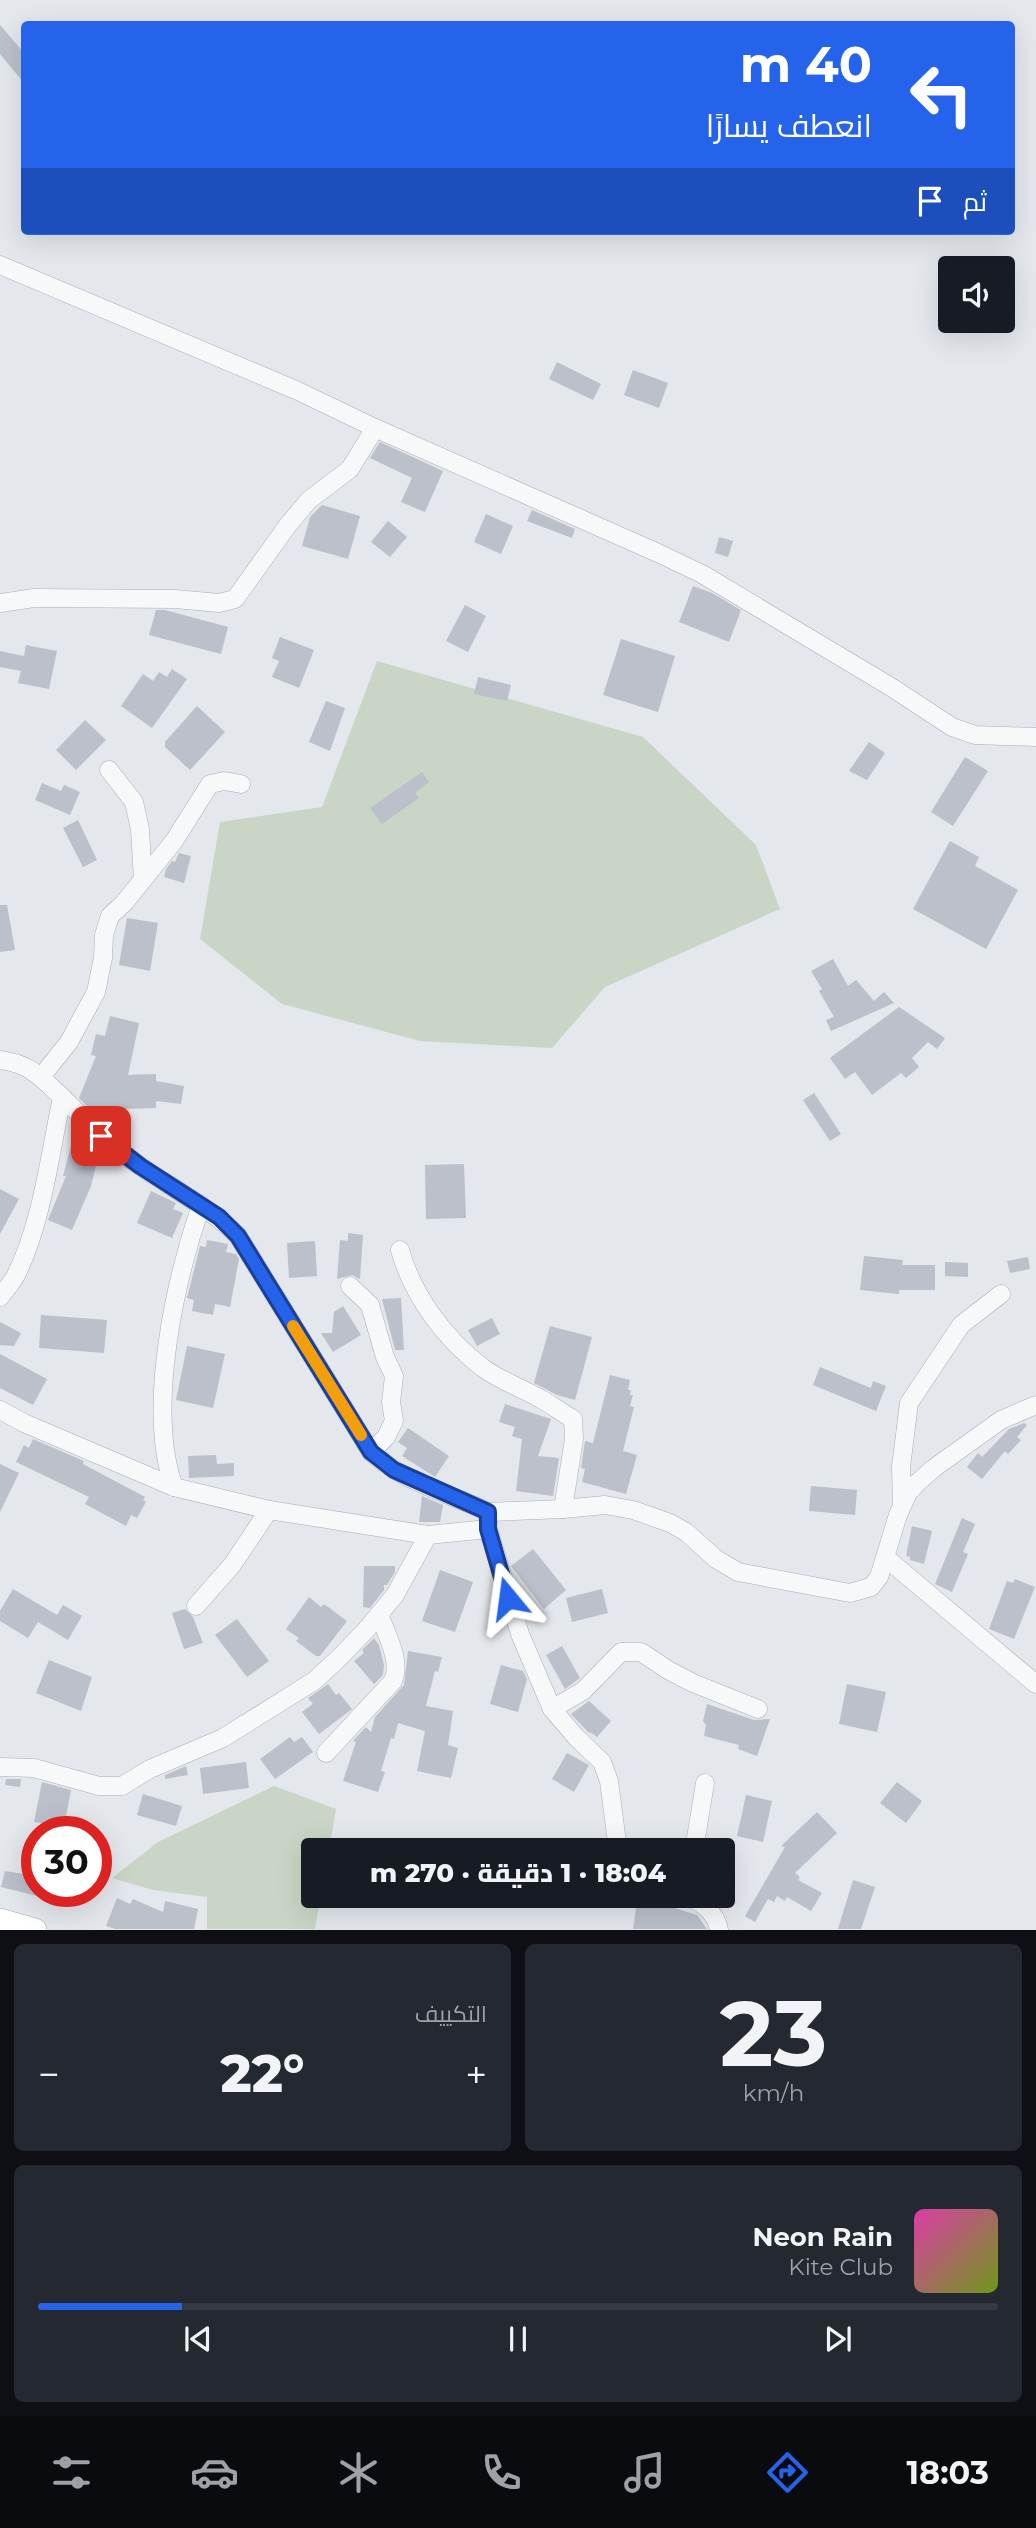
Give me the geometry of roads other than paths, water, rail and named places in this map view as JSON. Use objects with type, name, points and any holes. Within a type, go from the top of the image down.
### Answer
[{"type":"main road","points":[[0,1920],[35,1930]]},
{"type":"street","points":[[0,265],[298,391],[702,575],[891,687],[952,727],[975,735],[1036,737]]},
{"type":"street","points":[[0,603],[34,598],[175,599],[219,603],[235,599],[309,500],[350,470],[375,428]]},
{"type":"street","points":[[110,770],[134,802],[140,829],[143,880]]},
{"type":"street","points":[[41,1077],[69,1042],[96,992],[106,924],[174,841],[210,784],[224,781],[242,784]]},
{"type":"street","points":[[0,1060],[16,1062],[33,1070],[111,1143],[140,1166],[219,1217],[238,1236],[371,1452],[394,1470],[488,1520],[520,1634],[552,1709],[602,1762],[609,1781],[616,1838]]},
{"type":"street","points":[[0,1297],[15,1276],[28,1242],[62,1097]]},
{"type":"street","points":[[174,1487],[168,1471],[162,1399],[165,1362],[187,1246],[201,1205]]},
{"type":"street","points":[[400,1250],[405,1269],[424,1306],[443,1329],[483,1367],[573,1419],[574,1439],[564,1510]]},
{"type":"street","points":[[350,1286],[370,1305],[377,1334],[394,1376],[391,1402],[394,1421],[386,1437],[371,1452]]},
{"type":"street","points":[[902,1505],[901,1467],[909,1403],[961,1325],[1001,1294]]},
{"type":"street","points":[[0,1410],[24,1423],[174,1487],[269,1510],[428,1535],[488,1520],[605,1505],[633,1510],[670,1523],[686,1532],[716,1559],[738,1572],[850,1593],[871,1587],[879,1577],[908,1493],[934,1468],[1001,1420],[1036,1405]]},
{"type":"street","points":[[196,1606],[232,1565],[269,1510]]},
{"type":"street","points":[[0,1767],[34,1768],[99,1786],[122,1786],[150,1769],[223,1738],[282,1703],[314,1681],[330,1666],[366,1630],[395,1595],[428,1535]]},
{"type":"street","points":[[886,1558],[1036,1684]]},
{"type":"street","points":[[326,1753],[393,1681],[396,1673],[395,1660],[379,1614]]},
{"type":"street","points":[[552,1709],[583,1691],[621,1652],[641,1652],[693,1683],[758,1709]]},
{"type":"street","points":[[696,1838],[705,1783]]},
{"type":"street","points":[[707,1908],[712,1913],[719,1930]]}]
